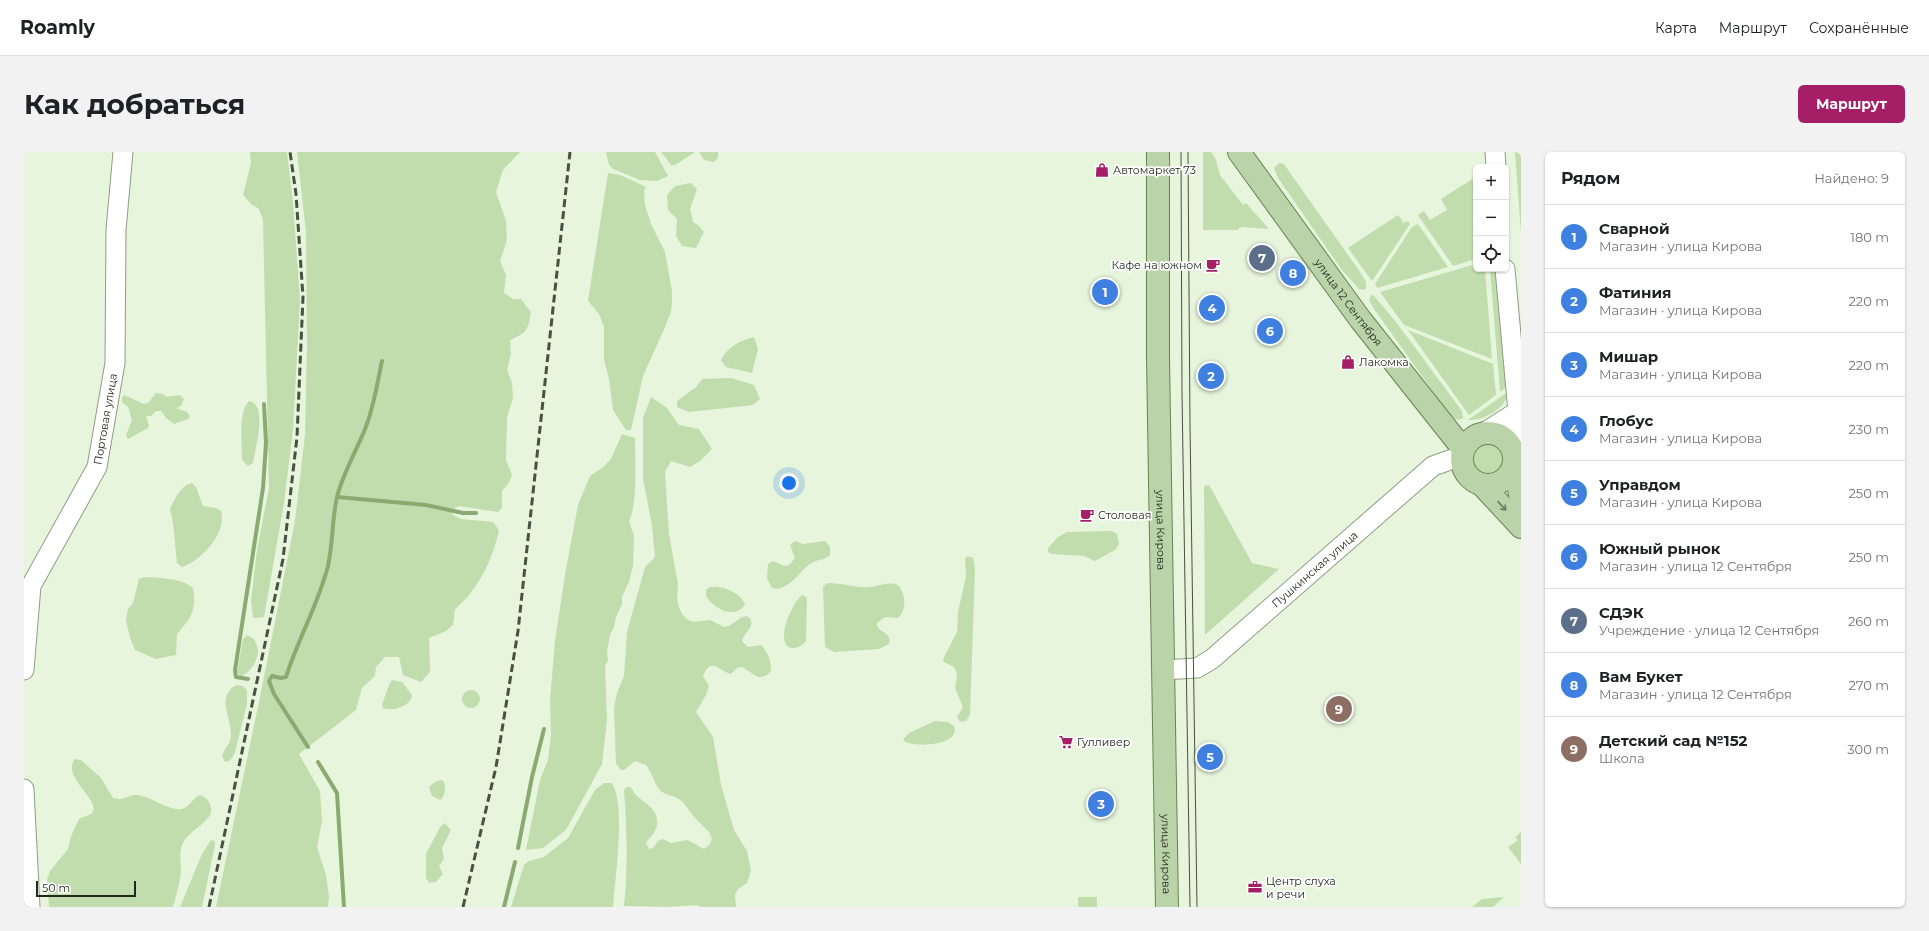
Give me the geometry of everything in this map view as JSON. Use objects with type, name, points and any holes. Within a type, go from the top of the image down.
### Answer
[{"type":"main road","name":"улица Кирова","points":[[1158,152],[1158,358],[1167,907]]},
{"type":"main road","name":"улица 12 Сентября","points":[[1239,152],[1360,319],[1462,452]]},
{"type":"main road","points":[[1514,456],[1511,472],[1504,481],[1494,485],[1482,485],[1475,482],[1466,475],[1461,464],[1462,452],[1469,441],[1476,435],[1486,432],[1494,433],[1503,437],[1509,443],[1514,456],[1521,500]]},
{"type":"main road","points":[[1482,485],[1521,527]]},
{"type":"street","name":"Портовая улица","points":[[24,670],[31,586],[97,467],[115,363],[116,230],[123,152]]},
{"type":"street","points":[[1495,152],[1496,164]]},
{"type":"street","points":[[1505,272],[1520,411],[1514,456]]},
{"type":"street","points":[[1486,432],[1520,411]]},
{"type":"street","name":"Пушкинская улица","points":[[1164,670],[1197,668],[1212,659],[1433,466],[1462,452]]},
{"type":"street","points":[[24,789],[30,907]]},
{"type":"green space","points":[[250,152],[287,152],[293,202],[300,300],[293,430],[284,503],[264,617],[253,618],[251,601],[257,550],[269,488],[263,220],[259,209],[251,204],[243,195],[251,163]]},
{"type":"green space","points":[[297,152],[520,152],[503,170],[496,192],[506,221],[507,240],[500,261],[506,275],[504,293],[513,299],[521,299],[531,312],[526,330],[510,340],[511,354],[507,370],[512,383],[513,398],[507,417],[506,460],[512,475],[509,483],[502,491],[502,508],[498,512],[459,506],[451,510],[453,515],[461,519],[493,522],[499,530],[489,563],[471,593],[455,609],[453,625],[446,631],[429,638],[430,672],[421,682],[403,675],[399,657],[385,657],[376,667],[375,676],[362,688],[356,710],[299,754],[320,791],[322,821],[317,847],[326,875],[329,897],[328,907],[216,907],[295,521],[305,435],[307,346],[306,232]]},
{"type":"green space","points":[[606,152],[655,152],[668,176],[657,181],[640,180],[613,169],[609,165]]},
{"type":"green space","points":[[661,152],[695,152],[675,165],[671,165]]},
{"type":"green space","points":[[699,152],[718,152],[718,158],[714,162],[704,160]]},
{"type":"green space","points":[[1203,152],[1211,152],[1216,160],[1220,175],[1243,205],[1246,203],[1269,229],[1241,227],[1237,230],[1203,230]]},
{"type":"green space","points":[[1515,152],[1521,152],[1521,233]]},
{"type":"green space","points":[[1279,163],[1284,164],[1358,269],[1366,282],[1366,288],[1364,290],[1359,289],[1342,270],[1278,178],[1274,168]]},
{"type":"green space","points":[[608,173],[620,175],[646,187],[644,191],[645,205],[651,224],[665,252],[672,291],[671,312],[643,376],[631,430],[626,430],[613,410],[609,379],[604,360],[604,327],[599,314],[588,301]]},
{"type":"green space","points":[[1473,179],[1473,260],[1453,266],[1418,215],[1424,211],[1430,220],[1447,210],[1441,199]]},
{"type":"green space","points":[[691,183],[697,189],[690,209],[693,222],[704,232],[696,248],[682,246],[676,236],[677,219],[668,210],[667,195],[675,186]]},
{"type":"green space","points":[[1398,215],[1404,223],[1408,221],[1410,224],[1372,281],[1348,248]]},
{"type":"green space","points":[[1418,224],[1448,267],[1377,288],[1375,284],[1412,227]]},
{"type":"green space","points":[[1473,265],[1473,272],[1485,272],[1492,359],[1404,325],[1380,292]]},
{"type":"green space","points":[[1490,272],[1498,272],[1507,387],[1500,392]]},
{"type":"green space","points":[[1371,295],[1374,296],[1396,322],[1462,411],[1463,418],[1460,420],[1455,419],[1444,407],[1374,309],[1369,300]]},
{"type":"green space","points":[[1408,330],[1493,364],[1496,395],[1469,415]]},
{"type":"green space","points":[[754,337],[758,349],[752,373],[726,367],[721,360],[727,351],[739,342]]},
{"type":"green space","points":[[731,378],[754,385],[760,399],[753,405],[689,412],[677,407],[677,401],[696,387],[702,379]]},
{"type":"green space","points":[[1509,391],[1507,398],[1499,409],[1487,416],[1474,420],[1468,420]]},
{"type":"green space","points":[[156,393],[163,394],[166,397],[180,395],[184,399],[181,406],[176,408],[187,412],[190,416],[188,419],[174,424],[166,418],[161,411],[156,411],[151,416],[146,416],[149,425],[148,428],[128,439],[126,435],[132,420],[128,407],[122,402],[122,398],[124,395],[144,404],[149,402]]},
{"type":"green space","points":[[651,397],[667,408],[679,425],[699,429],[712,449],[700,461],[690,467],[671,461],[665,472],[669,534],[678,584],[678,605],[682,614],[688,620],[693,622],[710,620],[724,627],[729,626],[742,617],[747,616],[750,619],[751,625],[742,641],[748,647],[761,645],[767,653],[771,665],[769,673],[758,677],[742,667],[737,668],[731,674],[713,666],[709,667],[703,676],[709,686],[706,695],[696,712],[713,737],[721,785],[734,830],[747,851],[751,870],[747,883],[738,889],[735,895],[736,907],[702,907],[696,905],[668,907],[624,906],[627,848],[624,791],[626,787],[630,787],[635,794],[656,814],[657,827],[646,843],[649,849],[653,848],[658,841],[663,839],[671,843],[688,840],[704,849],[711,841],[710,834],[682,801],[660,790],[646,765],[635,761],[624,770],[621,770],[616,764],[614,708],[617,693],[624,676],[627,632],[645,567],[655,557],[652,525],[643,479],[643,418]]},
{"type":"green space","points":[[250,401],[255,405],[258,411],[259,429],[253,463],[248,466],[242,460],[242,419],[246,405]]},
{"type":"green space","points":[[622,434],[635,438],[635,493],[634,504],[629,521],[634,536],[633,566],[629,582],[622,597],[622,604],[610,635],[607,652],[608,661],[605,666],[607,720],[602,764],[566,830],[543,848],[526,850],[540,780],[548,760],[551,735],[550,700],[555,641],[578,505],[590,476],[602,468],[611,459]]},
{"type":"green space","points":[[1488,444],[1499,448],[1503,459],[1499,470],[1488,474],[1477,470],[1473,459],[1477,448]]},
{"type":"green space","points":[[192,483],[196,487],[203,506],[216,508],[221,511],[222,519],[217,537],[211,545],[205,552],[182,567],[177,563],[170,509],[181,490],[188,484]]},
{"type":"green space","points":[[1209,485],[1252,563],[1279,569],[1205,635],[1204,486]]},
{"type":"green space","points":[[1112,531],[1117,534],[1119,544],[1115,550],[1095,561],[1084,556],[1052,554],[1048,552],[1048,548],[1058,537],[1067,532]]},
{"type":"green space","points":[[795,541],[803,544],[825,541],[830,547],[830,555],[810,564],[783,587],[778,589],[772,588],[767,578],[768,564],[773,561],[784,566],[789,565],[795,558],[790,545]]},
{"type":"green space","points":[[967,556],[973,558],[975,570],[970,715],[966,721],[960,722],[957,717],[963,707],[955,688],[957,676],[956,671],[954,667],[944,662],[943,659],[957,632],[958,612],[966,576],[965,559]]},
{"type":"green space","points":[[145,577],[177,580],[193,588],[194,602],[192,613],[177,634],[176,655],[156,659],[135,650],[130,638],[126,620],[128,609],[133,603],[139,579]]},
{"type":"green space","points":[[828,583],[864,587],[888,584],[898,585],[904,597],[904,606],[901,614],[898,618],[885,617],[877,623],[879,629],[889,637],[889,644],[879,649],[834,652],[825,647],[823,586]]},
{"type":"green space","points":[[710,587],[720,587],[731,591],[740,597],[745,605],[735,612],[724,611],[714,605],[706,596],[706,590]]},
{"type":"green space","points":[[802,595],[807,598],[806,641],[800,646],[793,648],[787,646],[784,640],[784,632],[790,614],[798,599]]},
{"type":"green space","points":[[247,635],[254,639],[258,648],[258,655],[250,670],[240,676],[237,672],[243,639]]},
{"type":"green space","points":[[392,680],[402,682],[412,695],[411,699],[405,705],[396,709],[387,709],[383,708],[382,705]]},
{"type":"green space","points":[[237,685],[243,686],[247,690],[247,704],[235,752],[229,761],[225,762],[222,756],[231,736],[226,701],[230,689]]},
{"type":"green space","points":[[471,690],[477,693],[480,699],[477,705],[471,708],[465,705],[462,699],[465,693]]},
{"type":"green space","points":[[935,721],[948,722],[954,726],[954,733],[950,738],[943,742],[924,745],[907,743],[903,740],[909,733]]},
{"type":"green space","points":[[75,759],[81,760],[101,778],[113,798],[123,799],[137,795],[176,809],[187,807],[197,796],[200,795],[208,801],[211,806],[210,816],[187,837],[182,845],[180,852],[181,871],[173,907],[49,907],[47,880],[50,871],[68,849],[71,836],[79,819],[91,814],[94,809],[92,803],[73,774],[72,766]]},
{"type":"green space","points":[[442,780],[445,784],[445,788],[443,797],[440,800],[432,796],[429,787],[435,782]]},
{"type":"green space","points":[[604,783],[612,783],[616,793],[618,808],[619,824],[613,907],[511,907],[524,865],[529,861],[544,857],[568,838],[595,790]]},
{"type":"green space","points":[[445,823],[451,830],[442,848],[444,859],[439,866],[443,874],[436,882],[429,883],[426,878],[426,854],[440,827]]},
{"type":"green space","points":[[1521,832],[1521,864],[1508,847],[1518,840],[1515,837]]},
{"type":"green space","points":[[211,840],[215,841],[215,845],[202,907],[180,907],[202,854]]},
{"type":"green space","points":[[1078,897],[1097,897],[1097,907],[1078,907]]},
{"type":"green space","points":[[1504,897],[1493,907],[1472,907],[1482,899]]},
{"type":"waterway","points":[[308,747],[274,694],[269,681],[272,676],[281,678],[286,677],[324,580],[330,557],[337,497],[371,412],[382,361]]},
{"type":"waterway","points":[[248,679],[236,677],[235,670],[263,488],[266,443],[264,404]]},
{"type":"waterway","points":[[337,497],[426,505],[463,513],[476,513]]},
{"type":"waterway","points":[[518,848],[532,777],[544,729]]},
{"type":"waterway","points":[[318,762],[337,793],[344,907]]},
{"type":"waterway","points":[[504,907],[515,862]]},
{"type":"tram line","points":[[1181,152],[1182,393],[1190,907]]},
{"type":"tram line","points":[[1188,152],[1190,426],[1197,907]]},
{"type":"railway","points":[[209,907],[283,559],[297,437],[303,297],[296,194],[290,152]]},
{"type":"railway","points":[[463,907],[496,767],[518,631],[570,152]]},
{"type":"place","name":"Автомаркет 73","points":[[1102,170]]},
{"type":"place","name":"СДЭК","points":[[1262,258]]},
{"type":"place","name":"Кафе на южном","points":[[1213,265]]},
{"type":"place","name":"Вам Букет","points":[[1293,273]]},
{"type":"place","name":"Сварной","points":[[1105,292]]},
{"type":"place","name":"Глобус","points":[[1212,308]]},
{"type":"place","name":"Южный рынок","points":[[1270,331]]},
{"type":"place","name":"Лакомка","points":[[1348,362]]},
{"type":"place","name":"Фатиния","points":[[1211,376]]},
{"type":"place","name":"Столовая","points":[[1087,515]]},
{"type":"place","name":"Детский сад №152","points":[[1339,709]]},
{"type":"place","name":"Гулливер","points":[[1066,742]]},
{"type":"place","name":"Управдом","points":[[1210,757]]},
{"type":"place","name":"Мишар","points":[[1101,804]]},
{"type":"place","name":"Центр слуха и речи","points":[[1255,887]]}]
